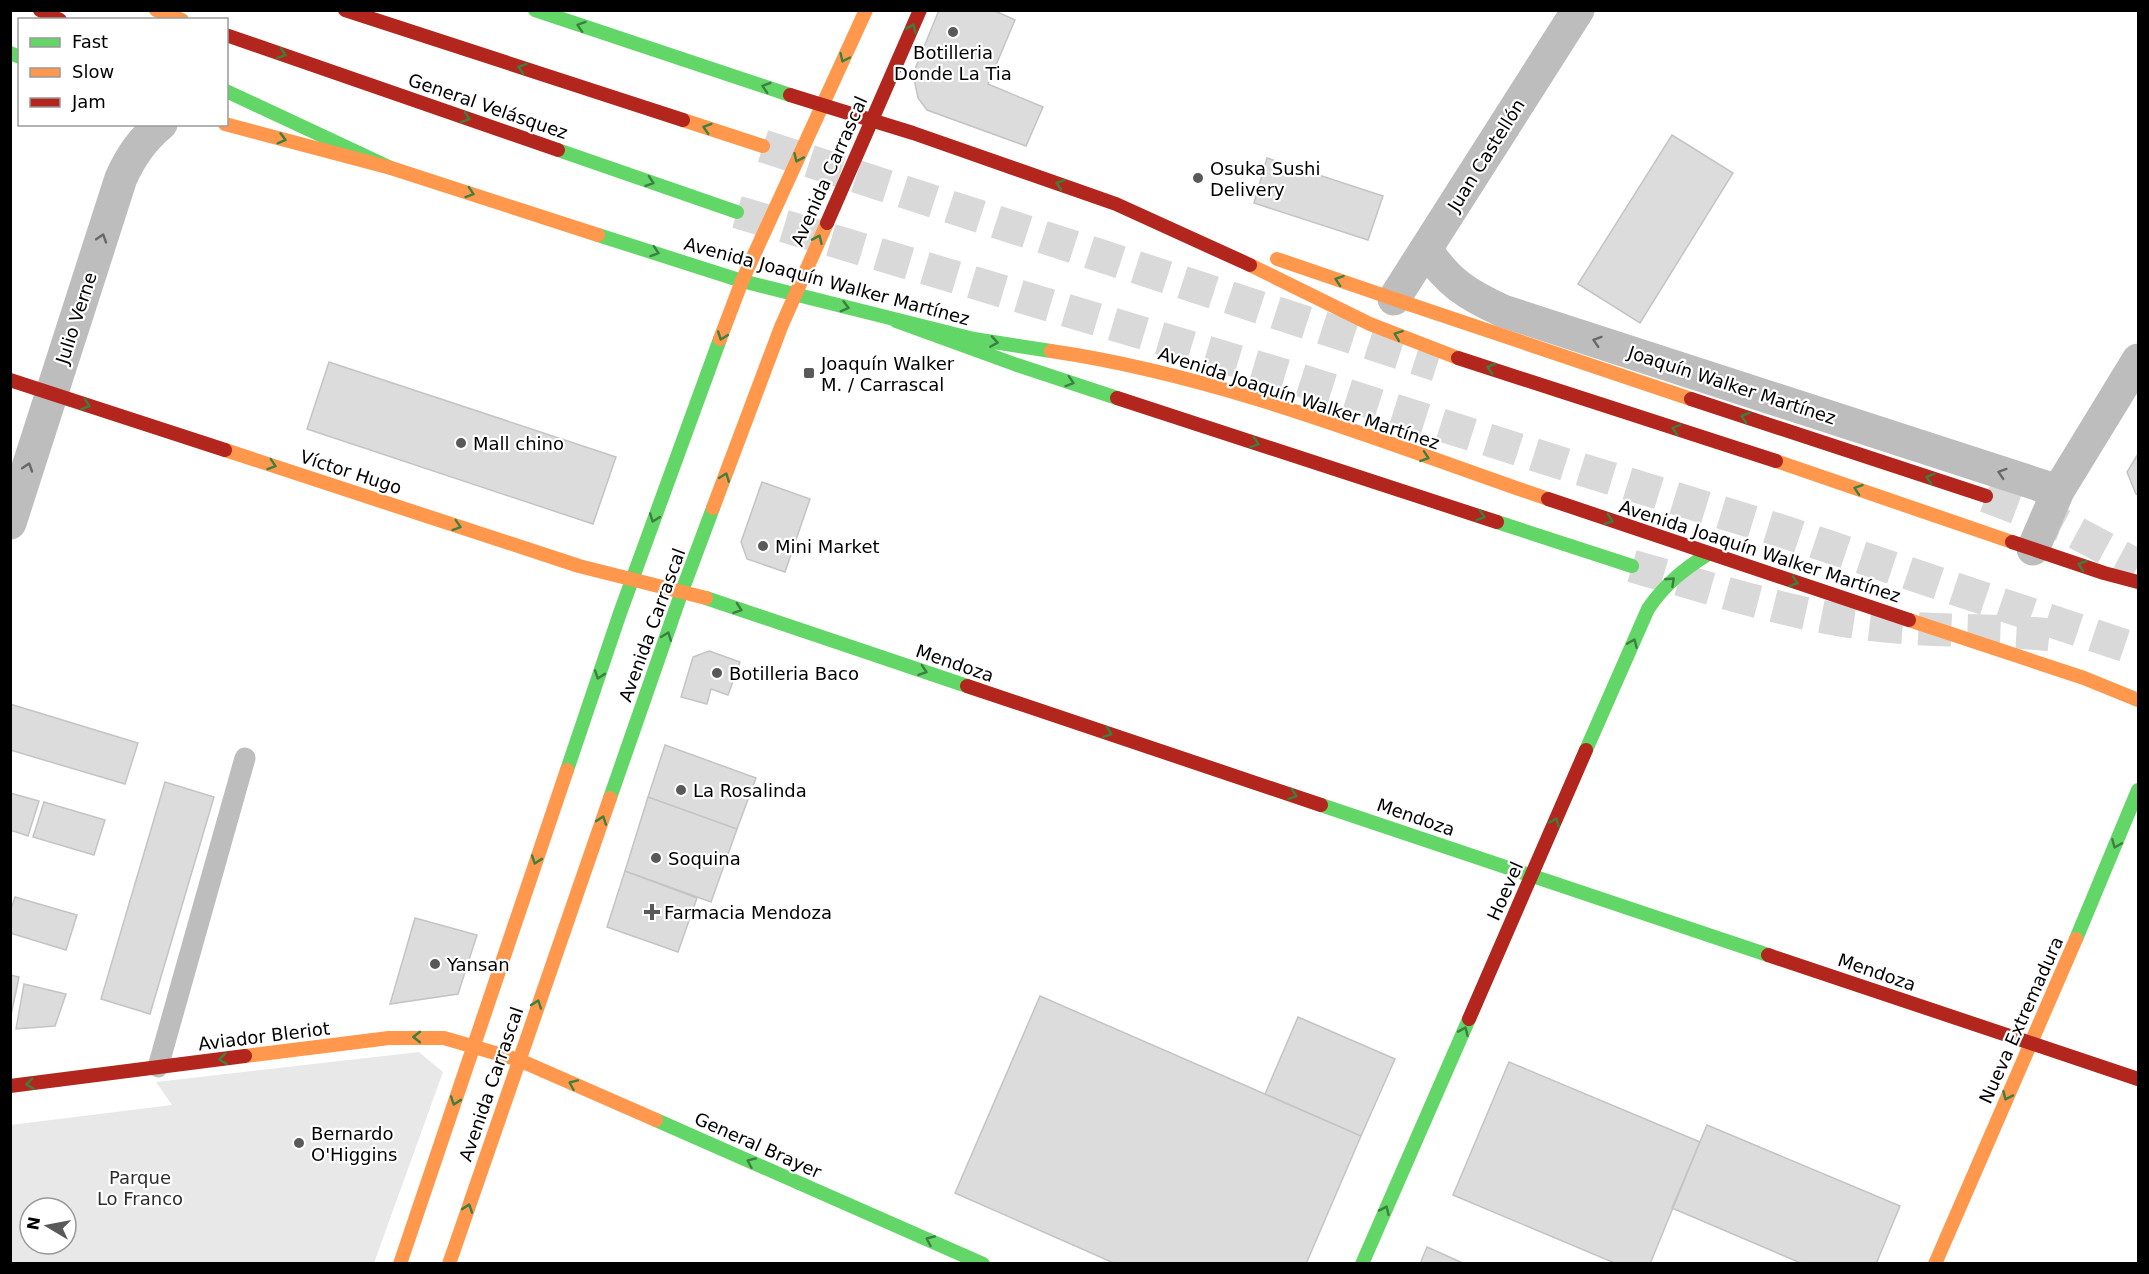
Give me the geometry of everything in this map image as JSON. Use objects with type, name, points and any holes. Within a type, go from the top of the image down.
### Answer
[{"type":"main road","points":[[40,10],[56,18]]},
{"type":"main road","points":[[156,10],[177,18]]},
{"type":"main road","points":[[345,10],[763,146]]},
{"type":"main road","points":[[535,10],[913,133],[1525,344],[1986,496]]},
{"type":"main road","name":"Avenida Carrascal","points":[[400,1263],[631,580],[742,281],[866,10]]},
{"type":"main road","name":"Avenida Carrascal","points":[[449,1263],[682,591],[795,293],[920,10]]},
{"type":"main road","name":"General Velásquez","points":[[228,36],[737,212]]},
{"type":"main road","points":[[228,92],[391,168]]},
{"type":"main road","name":"Avenida Joaquín Walker Martínez","points":[[228,125],[391,168],[742,281],[974,339],[1093,357],[1192,380],[1281,407],[1708,554],[2032,660],[2138,703]]},
{"type":"main road","points":[[1116,204],[1233,256],[1370,324],[1452,356],[1812,473],[2104,573],[2139,582]]},
{"type":"main road","points":[[896,321],[1017,365],[1632,566]]},
{"type":"main road","name":"Víctor Hugo","points":[[10,380],[579,566],[682,591]]},
{"type":"main road","name":"Hoevel","points":[[1362,1263],[1648,609],[1668,583],[1708,554]]},
{"type":"main road","name":"Mendoza","points":[[682,591],[2139,1079]]},
{"type":"main road","name":"Nueva Extremadura","points":[[1935,1263],[2139,790]]},
{"type":"main road","name":"Aviador Bleriot","points":[[10,1086],[389,1038],[444,1038],[519,1060]]},
{"type":"main road","name":"General Brayer","points":[[519,1060],[983,1263]]},
{"type":"street","name":"Juan Castellón","points":[[1394,299],[1578,10]]},
{"type":"street","name":"Julio Verne","points":[[10,523],[121,178],[140,145],[159,126]]},
{"type":"street","name":"Joaquín Walker Martínez","points":[[1426,249],[1438,269],[1455,284],[1483,302],[1503,311],[2058,491]]},
{"type":"street","points":[[2033,549],[2058,491],[2139,360]]},
{"type":"lane","points":[[158,1067],[245,758]]},
{"type":"green space","name":"Parque Lo Franco","points":[[419,1052],[443,1072],[374,1263],[11,1263],[10,1125],[172,1105],[156,1082]]},
{"type":"building","points":[[939,10],[993,10],[1015,20],[988,84],[1043,107],[1026,146],[927,110],[918,98],[913,74]]},
{"type":"building","points":[[1672,135],[1733,173],[1640,323],[1578,284]]},
{"type":"building","points":[[1267,158],[1383,196],[1368,240],[1254,203]]},
{"type":"building","name":"Mall chino","points":[[329,362],[616,457],[593,524],[307,429]]},
{"type":"building","points":[[2138,454],[2138,495],[2127,472]]},
{"type":"building","points":[[762,482],[810,499],[785,572],[747,559],[741,542]]},
{"type":"building","points":[[709,651],[740,662],[728,695],[711,689],[707,704],[681,697],[693,657]]},
{"type":"building","points":[[10,704],[138,743],[125,784],[10,750]]},
{"type":"building","points":[[665,745],[756,778],[737,829],[648,797]]},
{"type":"building","points":[[165,782],[214,797],[150,1014],[101,999]]},
{"type":"building","points":[[10,793],[39,801],[28,836],[10,830]]},
{"type":"building","points":[[648,797],[737,829],[711,902],[625,871]]},
{"type":"building","points":[[44,802],[105,820],[94,855],[33,837]]},
{"type":"building","name":"Farmacia Mendoza","points":[[625,871],[697,898],[678,952],[607,927]]},
{"type":"building","points":[[15,897],[77,915],[66,950],[10,933],[10,912]]},
{"type":"building","name":"Yansan","points":[[415,918],[477,935],[458,994],[390,1004]]},
{"type":"building","points":[[10,975],[19,977],[10,1020]]},
{"type":"building","points":[[24,984],[66,994],[55,1026],[16,1029]]},
{"type":"building","points":[[1040,996],[1361,1136],[1306,1264],[1116,1264],[955,1193]]},
{"type":"building","points":[[1298,1017],[1395,1059],[1361,1136],[1265,1094]]},
{"type":"building","points":[[1509,1062],[1700,1142],[1650,1264],[1617,1264],[1453,1195]]},
{"type":"building","points":[[1707,1125],[1900,1206],[1876,1264],[1803,1264],[1672,1208]]},
{"type":"building","points":[[1427,1247],[1465,1264],[1420,1264]]},
{"type":"tunnel","points":[[763,146],[1437,365]]},
{"type":"tunnel","points":[[737,212],[1290,377],[1785,532],[2138,650]]},
{"type":"tunnel","points":[[1986,496],[2062,525],[2138,566]]},
{"type":"tunnel","points":[[1632,566],[1773,606],[1859,623],[2060,636]]},
{"type":"traffic: fast","points":[[535,10],[790,95]]},
{"type":"traffic: fast","points":[[10,53],[18,56]]},
{"type":"traffic: fast","points":[[228,92],[391,168]]},
{"type":"traffic: fast","points":[[558,150],[737,212]]},
{"type":"traffic: fast","points":[[598,235],[742,281],[974,339],[1051,351]]},
{"type":"traffic: fast","points":[[896,321],[1117,398]]},
{"type":"traffic: fast","points":[[567,770],[620,613],[720,339]]},
{"type":"traffic: fast","points":[[610,798],[713,508]]},
{"type":"traffic: fast","points":[[1497,522],[1632,566]]},
{"type":"traffic: fast","points":[[1586,750],[1648,609],[1675,578],[1708,554]]},
{"type":"traffic: fast","points":[[706,598],[967,686]]},
{"type":"traffic: fast","points":[[2076,939],[2138,790]]},
{"type":"traffic: fast","points":[[1321,805],[1768,955]]},
{"type":"traffic: fast","points":[[1362,1264],[1469,1019]]},
{"type":"traffic: fast","points":[[656,1120],[983,1264]]},
{"type":"traffic: slow","points":[[156,10],[177,18]]},
{"type":"traffic: slow","points":[[720,339],[742,281],[866,10]]},
{"type":"traffic: slow","points":[[683,120],[763,146]]},
{"type":"traffic: slow","points":[[228,125],[391,168],[598,235]]},
{"type":"traffic: slow","points":[[713,508],[781,327],[827,223]]},
{"type":"traffic: slow","points":[[1277,259],[1394,299]]},
{"type":"traffic: slow","points":[[1250,265],[1370,324],[1458,358]]},
{"type":"traffic: slow","points":[[1394,299],[1691,399]]},
{"type":"traffic: slow","points":[[1051,351],[1115,362],[1240,394],[1364,434],[1548,499]]},
{"type":"traffic: slow","points":[[225,450],[579,566],[706,598]]},
{"type":"traffic: slow","points":[[1776,461],[2012,542]]},
{"type":"traffic: slow","points":[[1909,620],[2084,678],[2138,700]]},
{"type":"traffic: slow","points":[[400,1264],[567,770]]},
{"type":"traffic: slow","points":[[449,1264],[610,798]]},
{"type":"traffic: slow","points":[[1935,1264],[2076,939]]},
{"type":"traffic: slow","points":[[245,1056],[389,1038],[444,1038],[519,1060],[656,1120]]},
{"type":"traffic: jam","points":[[40,10],[56,18]]},
{"type":"traffic: jam","points":[[345,10],[683,120]]},
{"type":"traffic: jam","points":[[827,223],[920,10]]},
{"type":"traffic: jam","points":[[228,36],[558,150]]},
{"type":"traffic: jam","points":[[790,95],[913,133],[1116,204],[1250,265]]},
{"type":"traffic: jam","points":[[1458,358],[1776,461]]},
{"type":"traffic: jam","points":[[10,380],[225,450]]},
{"type":"traffic: jam","points":[[1117,398],[1497,522]]},
{"type":"traffic: jam","points":[[1691,399],[1986,496]]},
{"type":"traffic: jam","points":[[1548,499],[1909,620]]},
{"type":"traffic: jam","points":[[2012,542],[2138,582]]},
{"type":"traffic: jam","points":[[967,686],[1321,805]]},
{"type":"traffic: jam","points":[[1469,1019],[1586,750]]},
{"type":"traffic: jam","points":[[1768,955],[2138,1079]]},
{"type":"traffic: jam","points":[[10,1086],[245,1056]]},
{"type":"place","name":"Botilleria Donde La Tia","points":[[953,32]]},
{"type":"place","name":"Osuka Sushi Delivery","points":[[1198,178]]},
{"type":"place","name":"Joaquín Walker M. / Carrascal","points":[[809,373]]},
{"type":"place","name":"Mall chino","points":[[461,443]]},
{"type":"place","name":"Mini Market","points":[[763,546]]},
{"type":"place","name":"Botilleria Baco","points":[[717,673]]},
{"type":"place","name":"La Rosalinda","points":[[681,790]]},
{"type":"place","name":"Soquina","points":[[656,858]]},
{"type":"place","name":"Farmacia Mendoza","points":[[652,912]]},
{"type":"place","name":"Yansan","points":[[435,964]]},
{"type":"place","name":"Bernardo O'Higgins","points":[[299,1143]]}]
